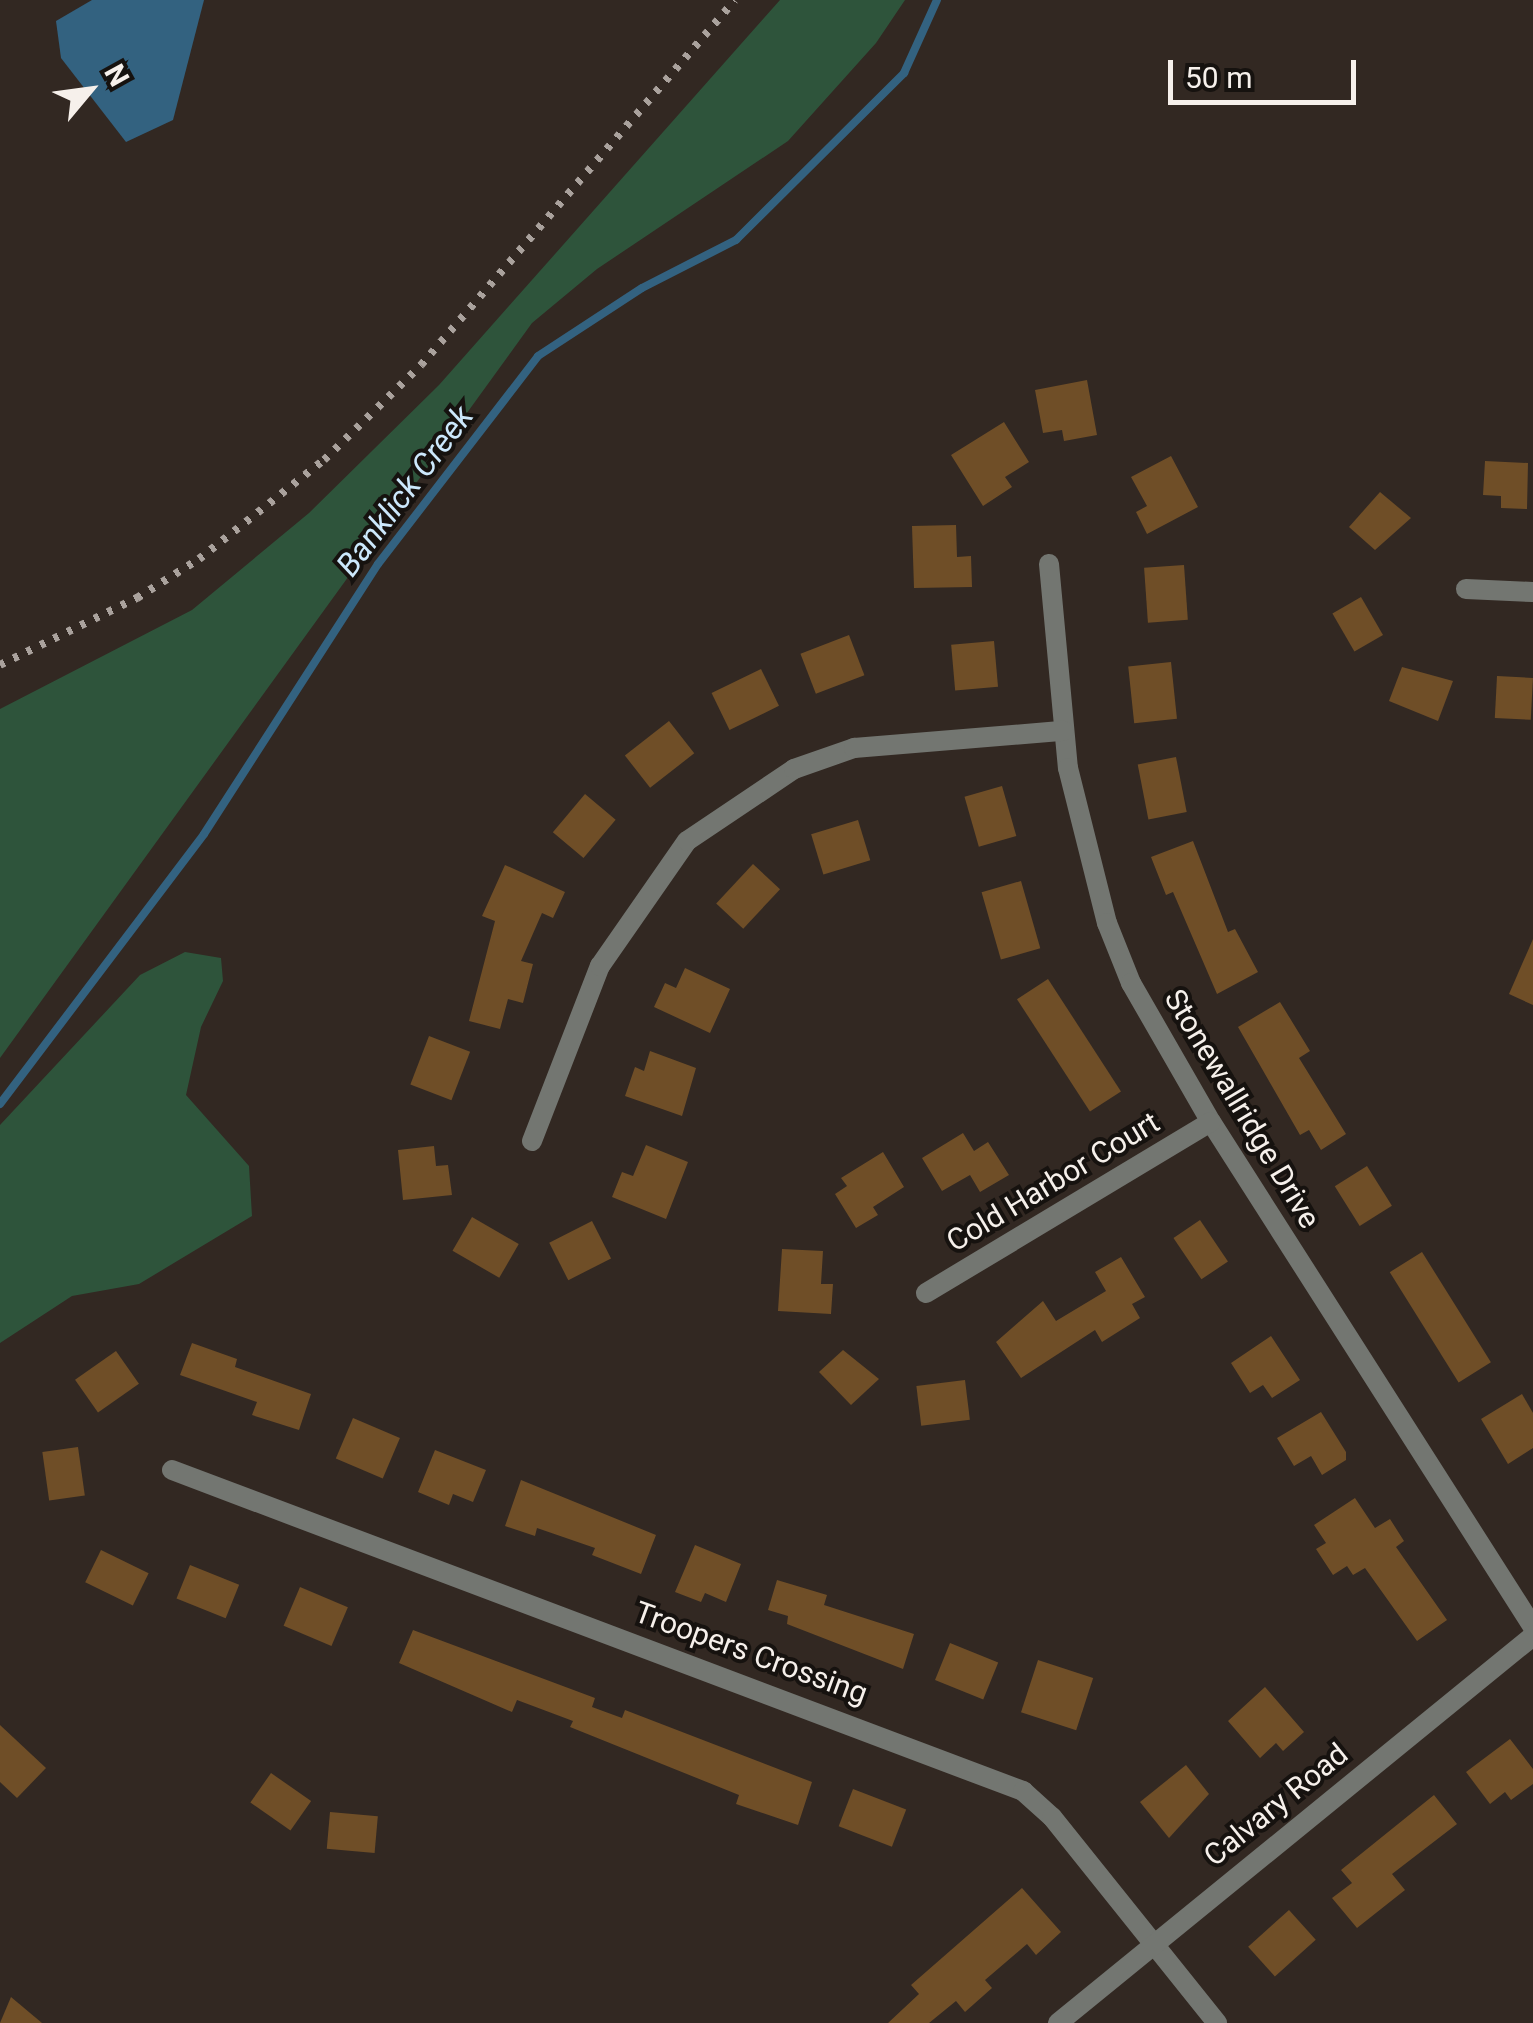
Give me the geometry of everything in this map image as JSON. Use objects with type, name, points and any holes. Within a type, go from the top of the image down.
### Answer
[{"type":"street","name":"Stonewallridge Drive","points":[[1049,564],[1063,731],[1107,922],[1131,984],[1211,1122],[1533,1626]]},
{"type":"street","points":[[1466,589],[1533,592]]},
{"type":"street","points":[[532,1141],[600,966],[686,841],[794,769],[854,748],[1063,731]]},
{"type":"street","name":"Cold Harbor Court","points":[[926,1293],[1211,1122]]},
{"type":"street","name":"Troopers Crossing","points":[[172,1470],[1023,1791],[1052,1817],[1217,2023]]},
{"type":"street","name":"Calvary Road","points":[[1058,2023],[1533,1636]]},
{"type":"green space","points":[[780,0],[905,0],[876,43],[788,141],[597,269],[532,323],[0,1058],[0,709],[192,610],[309,513],[439,385]]},
{"type":"green space","points":[[185,952],[221,958],[223,981],[201,1027],[186,1095],[249,1166],[252,1216],[139,1284],[72,1296],[0,1343],[0,1125],[140,975]]},
{"type":"water","points":[[92,0],[204,0],[173,120],[126,142],[61,58],[56,21]]},
{"type":"building","points":[[1087,380],[1097,435],[1064,441],[1062,430],[1043,433],[1035,390]]},
{"type":"building","points":[[1004,422],[1029,462],[1005,477],[1012,487],[983,506],[951,455]]},
{"type":"building","points":[[1171,456],[1198,507],[1147,534],[1136,512],[1147,506],[1131,477]]},
{"type":"building","points":[[1485,461],[1528,463],[1527,509],[1501,508],[1501,496],[1483,495]]},
{"type":"building","points":[[1380,492],[1411,518],[1375,550],[1349,527]]},
{"type":"building","points":[[956,525],[957,557],[971,556],[972,587],[914,588],[912,526]]},
{"type":"building","points":[[1184,565],[1188,620],[1148,623],[1144,568]]},
{"type":"building","points":[[1361,597],[1383,635],[1354,652],[1332,614]]},
{"type":"building","points":[[849,635],[864,675],[816,694],[800,654]]},
{"type":"building","points":[[994,641],[998,687],[955,691],[951,645]]},
{"type":"building","points":[[1171,662],[1177,719],[1134,723],[1128,666]]},
{"type":"building","points":[[1402,667],[1453,681],[1438,721],[1389,701]]},
{"type":"building","points":[[761,669],[779,706],[730,730],[712,693]]},
{"type":"building","points":[[1497,676],[1533,678],[1531,720],[1495,718]]},
{"type":"building","points":[[669,721],[694,753],[650,788],[625,755]]},
{"type":"building","points":[[1176,757],[1187,812],[1148,819],[1138,764]]},
{"type":"building","points":[[1002,786],[1016,836],[979,847],[965,797]]},
{"type":"building","points":[[585,794],[616,820],[584,858],[553,832]]},
{"type":"building","points":[[858,820],[870,860],[823,874],[811,834]]},
{"type":"building","points":[[1193,841],[1228,932],[1235,929],[1258,972],[1217,994],[1173,892],[1166,895],[1151,857]]},
{"type":"building","points":[[753,864],[780,889],[743,929],[716,903]]},
{"type":"building","points":[[505,865],[565,892],[553,918],[542,913],[521,961],[533,964],[523,1003],[508,999],[500,1029],[469,1021],[495,921],[482,916]]},
{"type":"building","points":[[1021,881],[1040,948],[1001,960],[982,892]]},
{"type":"building","points":[[1533,939],[1533,1005],[1509,994]]},
{"type":"building","points":[[685,968],[730,989],[710,1033],[654,1007],[665,983],[676,988]]},
{"type":"building","points":[[1048,979],[1121,1091],[1090,1112],[1017,999]]},
{"type":"building","points":[[1280,1002],[1310,1051],[1299,1058],[1346,1134],[1321,1150],[1309,1130],[1300,1135],[1238,1027]]},
{"type":"building","points":[[429,1036],[470,1052],[451,1100],[410,1085]]},
{"type":"building","points":[[650,1051],[696,1068],[682,1116],[625,1096],[635,1067],[644,1071]]},
{"type":"building","points":[[963,1133],[974,1151],[988,1142],[1009,1175],[980,1192],[970,1175],[942,1191],[922,1158]]},
{"type":"building","points":[[646,1145],[688,1162],[666,1219],[612,1197],[622,1172],[633,1176]]},
{"type":"building","points":[[434,1146],[436,1166],[448,1165],[452,1195],[403,1200],[398,1150]]},
{"type":"building","points":[[883,1152],[904,1187],[873,1207],[878,1215],[856,1228],[835,1194],[847,1186],[841,1178]]},
{"type":"building","points":[[1367,1166],[1392,1206],[1360,1226],[1335,1186]]},
{"type":"building","points":[[472,1217],[519,1244],[499,1278],[452,1251]]},
{"type":"building","points":[[1200,1220],[1228,1261],[1201,1279],[1173,1238]]},
{"type":"building","points":[[592,1221],[611,1258],[568,1280],[549,1243]]},
{"type":"building","points":[[782,1249],[823,1251],[821,1284],[833,1284],[831,1314],[778,1311]]},
{"type":"building","points":[[1422,1252],[1491,1362],[1459,1382],[1390,1272]]},
{"type":"building","points":[[1121,1257],[1145,1297],[1132,1304],[1140,1318],[1102,1342],[1095,1330],[1021,1378],[996,1342],[1043,1301],[1056,1321],[1106,1291],[1095,1272]]},
{"type":"building","points":[[1271,1336],[1300,1380],[1272,1398],[1263,1385],[1250,1393],[1231,1363]]},
{"type":"building","points":[[192,1343],[237,1359],[235,1367],[311,1394],[299,1430],[252,1415],[257,1402],[180,1375]]},
{"type":"building","points":[[843,1350],[879,1379],[851,1405],[819,1372]]},
{"type":"building","points":[[116,1351],[139,1384],[98,1412],[75,1380]]},
{"type":"building","points":[[965,1380],[970,1420],[921,1426],[916,1386]]},
{"type":"building","points":[[1522,1394],[1533,1413],[1533,1448],[1508,1464],[1481,1419]]},
{"type":"building","points":[[1321,1412],[1346,1452],[1346,1460],[1322,1475],[1311,1456],[1294,1466],[1277,1438]]},
{"type":"building","points":[[353,1418],[400,1438],[383,1478],[336,1459]]},
{"type":"building","points":[[78,1447],[85,1496],[49,1501],[42,1452]]},
{"type":"building","points":[[435,1450],[486,1470],[473,1502],[453,1494],[449,1505],[418,1492]]},
{"type":"building","points":[[521,1480],[656,1535],[641,1574],[592,1555],[595,1548],[537,1528],[535,1536],[505,1526]]},
{"type":"building","points":[[1355,1498],[1375,1528],[1390,1519],[1404,1541],[1396,1547],[1447,1620],[1417,1641],[1365,1568],[1353,1575],[1347,1566],[1333,1575],[1316,1549],[1326,1543],[1314,1525]]},
{"type":"building","points":[[695,1545],[741,1564],[726,1602],[705,1593],[701,1602],[675,1592]]},
{"type":"building","points":[[101,1550],[149,1573],[133,1606],[85,1582]]},
{"type":"building","points":[[190,1565],[239,1585],[226,1618],[177,1598]]},
{"type":"building","points":[[777,1580],[827,1595],[824,1605],[914,1634],[903,1669],[787,1624],[788,1616],[768,1610]]},
{"type":"building","points":[[300,1587],[348,1607],[331,1646],[284,1626]]},
{"type":"building","points":[[413,1630],[595,1698],[592,1707],[622,1718],[625,1710],[812,1782],[798,1825],[736,1804],[739,1795],[570,1727],[573,1721],[517,1700],[512,1712],[399,1663]]},
{"type":"building","points":[[950,1643],[998,1662],[983,1700],[935,1680]]},
{"type":"building","points":[[1038,1660],[1093,1678],[1076,1730],[1021,1712]]},
{"type":"building","points":[[1265,1687],[1304,1732],[1283,1751],[1276,1743],[1260,1758],[1228,1721]]},
{"type":"building","points":[[0,1725],[46,1768],[17,1798],[0,1782]]},
{"type":"building","points":[[1510,1739],[1533,1769],[1533,1784],[1511,1800],[1505,1792],[1490,1804],[1466,1772]]},
{"type":"building","points":[[1186,1765],[1209,1794],[1169,1838],[1140,1802]]},
{"type":"building","points":[[271,1773],[311,1801],[290,1831],[250,1802]]},
{"type":"building","points":[[853,1789],[906,1809],[892,1847],[839,1826]]},
{"type":"building","points":[[1434,1795],[1457,1824],[1392,1874],[1405,1890],[1357,1928],[1332,1898],[1352,1883],[1341,1870]]},
{"type":"building","points":[[330,1812],[378,1816],[375,1853],[327,1849]]},
{"type":"building","points":[[1022,1888],[1061,1932],[1036,1955],[1027,1944],[985,1980],[992,1988],[965,2012],[956,2001],[929,2023],[888,2023],[919,1994],[911,1985]]},
{"type":"building","points":[[1289,1910],[1316,1940],[1275,1977],[1248,1947]]},
{"type":"building","points":[[11,1997],[42,2023],[0,2023]]},
{"type":"waterway","name":"Banklick Creek","points":[[0,1104],[204,834],[378,564],[538,356],[642,288],[736,240],[904,73],[937,0]]},
{"type":"railway","points":[[0,665],[137,598],[199,559],[324,460],[421,365],[735,0]]}]
